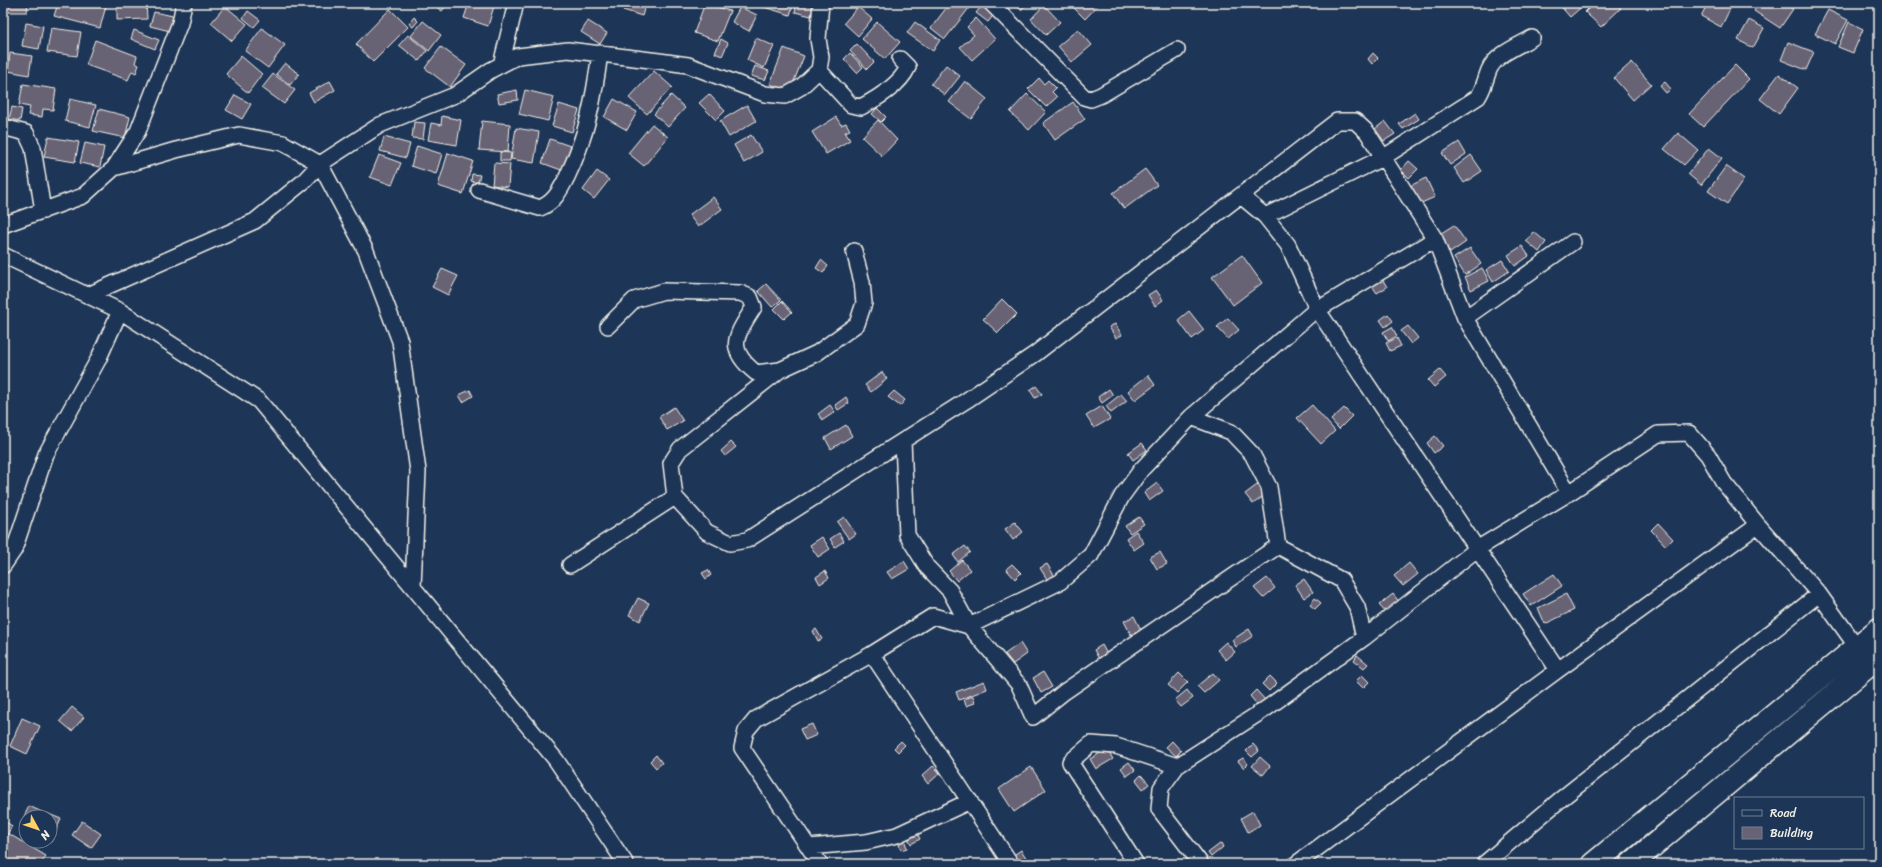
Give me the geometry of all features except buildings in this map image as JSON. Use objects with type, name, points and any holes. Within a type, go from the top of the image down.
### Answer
[{"type":"main road","points":[[1593,864],[1615,857],[1879,629]]},
{"type":"main road","points":[[1632,864],[1879,657]]},
{"type":"street","points":[[3,225],[43,212],[83,196],[114,168],[138,130],[180,23],[184,3]]},
{"type":"street","points":[[501,65],[516,3]]},
{"type":"street","points":[[88,295],[255,221],[303,182],[320,164],[380,125],[455,95],[491,70],[518,56],[568,50],[688,65],[765,94],[785,96],[801,87],[818,70],[821,57],[818,39],[821,3]]},
{"type":"street","points":[[992,3],[1084,97],[1091,99],[1101,96],[1177,50]]},
{"type":"street","points":[[1265,216],[1384,157],[1478,97],[1484,88],[1489,69],[1496,60],[1532,38]]},
{"type":"street","points":[[478,190],[540,208],[549,205],[558,193],[580,151],[594,100],[600,53]]},
{"type":"street","points":[[818,70],[851,105],[861,108],[875,100],[904,76],[908,67],[900,59]]},
{"type":"street","points":[[854,251],[862,282],[864,303],[857,324],[817,353],[780,370],[680,448],[671,463],[675,497],[707,532],[730,542],[747,540],[903,441],[1035,354],[1337,121],[1355,121],[1367,132],[1384,157],[1435,239],[1465,318],[1570,493]]},
{"type":"street","points":[[3,127],[26,133],[33,148],[43,212]]},
{"type":"street","points":[[114,168],[176,150],[239,136],[283,143],[320,164],[366,251],[400,341],[418,471],[413,587]]},
{"type":"street","points":[[1241,196],[1265,216],[1288,245],[1317,309],[1558,670]]},
{"type":"street","points":[[820,864],[742,748],[746,731],[756,718],[872,654],[933,616],[969,626],[1060,582],[1091,555],[1122,496],[1141,470],[1191,417],[1317,309],[1435,239]]},
{"type":"street","points":[[1465,318],[1572,242]]},
{"type":"street","points":[[3,255],[120,311],[259,401],[556,760],[626,864]]},
{"type":"street","points":[[608,326],[634,300],[664,291],[740,293],[750,297],[754,307],[736,336],[737,349],[743,362],[756,373],[780,370]]},
{"type":"street","points":[[3,566],[14,550],[46,454],[98,360],[120,311]]},
{"type":"street","points":[[1191,417],[1231,432],[1252,454],[1269,487],[1278,546]]},
{"type":"street","points":[[1201,864],[1159,809],[1161,788],[1177,766],[1267,708],[1364,638],[1477,549],[1570,493],[1658,434],[1689,433],[1708,455],[1724,483],[1758,525],[1819,594],[1857,647]]},
{"type":"street","points":[[903,441],[907,535],[927,567],[950,590],[969,626],[1019,685],[1033,717],[1064,692],[1278,546]]},
{"type":"street","points":[[570,565],[675,497]]},
{"type":"street","points":[[1296,864],[1558,670],[1758,525]]},
{"type":"street","points":[[1278,546],[1340,580],[1357,607],[1364,638]]},
{"type":"street","points":[[1484,864],[1561,799],[1819,594]]},
{"type":"street","points":[[872,654],[1011,864]]},
{"type":"street","points":[[1136,864],[1070,762],[1090,744],[1116,746],[1177,766]]},
{"type":"street","points":[[809,847],[866,842],[897,835],[970,800]]}]
